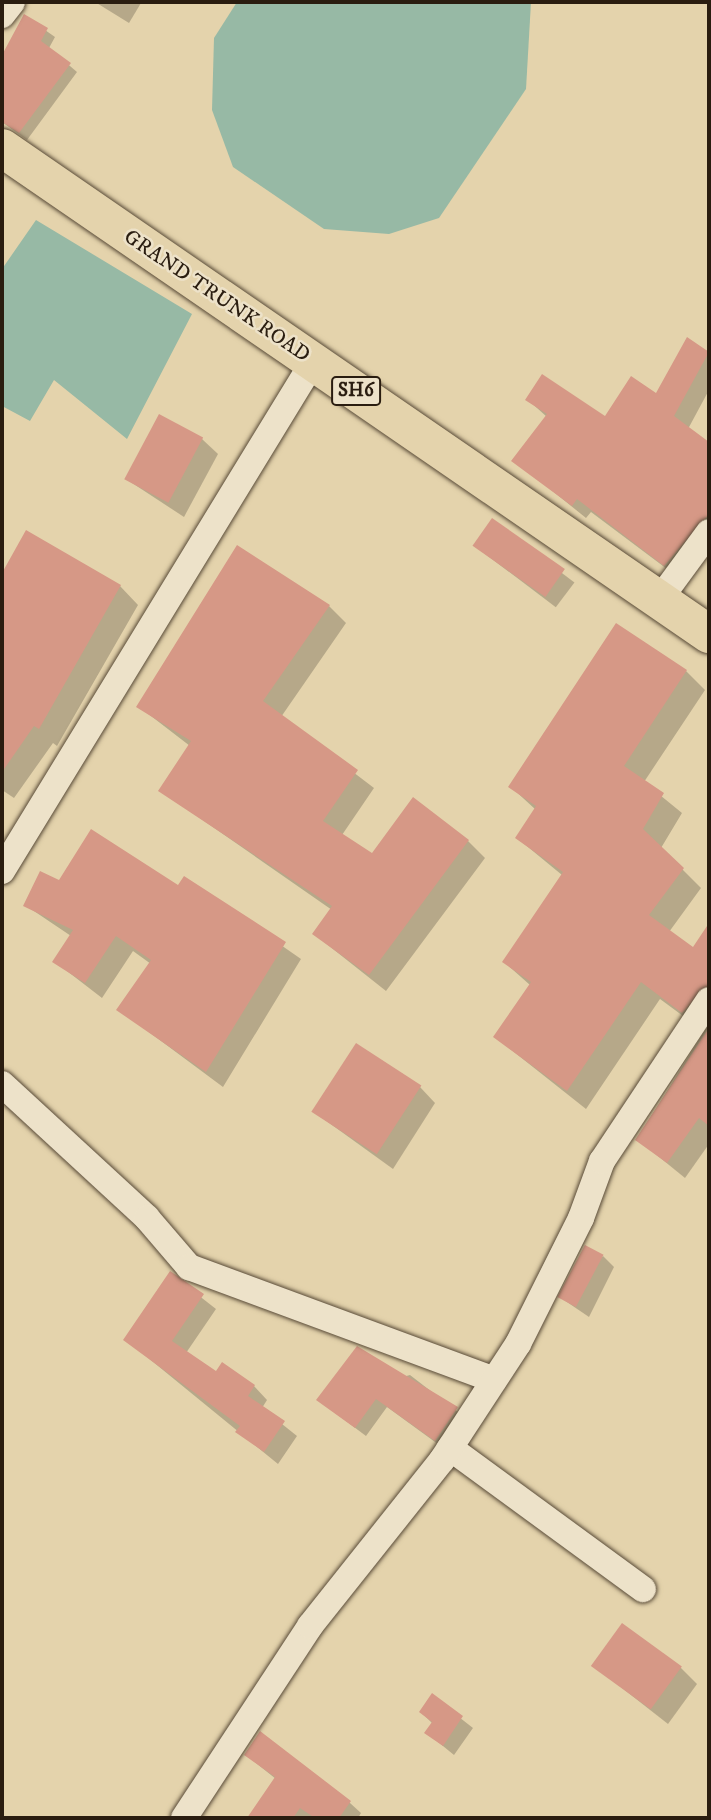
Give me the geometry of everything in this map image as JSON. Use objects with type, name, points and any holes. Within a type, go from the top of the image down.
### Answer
[{"type":"main road","name":"GRAND TRUNK ROAD","points":[[2,148],[709,634]]},
{"type":"street","points":[[2,15],[12,2]]},
{"type":"street","points":[[2,871],[313,362]]},
{"type":"street","points":[[659,600],[709,532]]},
{"type":"street","points":[[184,1818],[310,1626],[450,1448],[494,1380],[581,1218],[602,1161],[709,1000]]},
{"type":"street","points":[[2,1084],[147,1218],[189,1267],[494,1380]]},
{"type":"street","points":[[450,1448],[643,1589]]},
{"type":"shaded area","points":[[237,2],[531,2],[526,89],[439,218],[389,234],[324,229],[233,167],[212,110],[214,38]]},
{"type":"shaded area","points":[[36,220],[192,314],[127,439],[54,380],[30,421],[2,406],[2,269]]},
{"type":"building","points":[[24,14],[48,28],[41,41],[71,63],[19,133],[2,122],[2,55]]},
{"type":"building","points":[[687,337],[709,352],[674,416],[709,442],[709,514],[664,566],[577,499],[572,506],[511,461],[547,414],[525,400],[542,374],[605,416],[631,376],[656,393]]},
{"type":"building","points":[[159,414],[203,437],[168,503],[124,479]]},
{"type":"building","points":[[492,518],[565,569],[545,597],[472,546]]},
{"type":"building","points":[[26,530],[121,585],[39,729],[34,726],[2,772],[2,573]]},
{"type":"building","points":[[237,545],[330,605],[263,701],[358,770],[323,821],[372,853],[413,797],[469,840],[369,975],[312,934],[332,906],[158,791],[191,741],[136,707]]},
{"type":"building","points":[[616,623],[687,670],[624,766],[664,793],[643,829],[684,868],[649,915],[693,947],[709,923],[709,984],[682,1013],[641,982],[567,1091],[493,1037],[531,982],[502,962],[563,872],[515,838],[536,806],[508,787]]},
{"type":"building","points":[[91,829],[178,885],[184,876],[286,942],[206,1072],[116,1010],[151,960],[116,936],[85,983],[52,962],[73,930],[23,906],[40,871],[59,880]]},
{"type":"building","points":[[709,1028],[709,1126],[699,1118],[667,1163],[635,1140]]},
{"type":"building","points":[[356,1043],[421,1085],[377,1154],[311,1112]]},
{"type":"building","points":[[585,1245],[604,1255],[576,1307],[557,1297]]},
{"type":"building","points":[[170,1271],[204,1294],[172,1341],[216,1371],[222,1362],[255,1385],[248,1396],[285,1421],[264,1452],[235,1432],[240,1426],[123,1340]]},
{"type":"building","points":[[357,1346],[458,1407],[435,1441],[376,1399],[355,1428],[316,1400]]},
{"type":"building","points":[[622,1623],[682,1666],[651,1709],[591,1666]]},
{"type":"building","points":[[432,1693],[463,1716],[443,1746],[424,1733],[432,1722],[419,1712]]},
{"type":"building","points":[[260,1731],[351,1801],[339,1818],[315,1818],[300,1808],[293,1818],[247,1818],[275,1777],[244,1755]]}]
